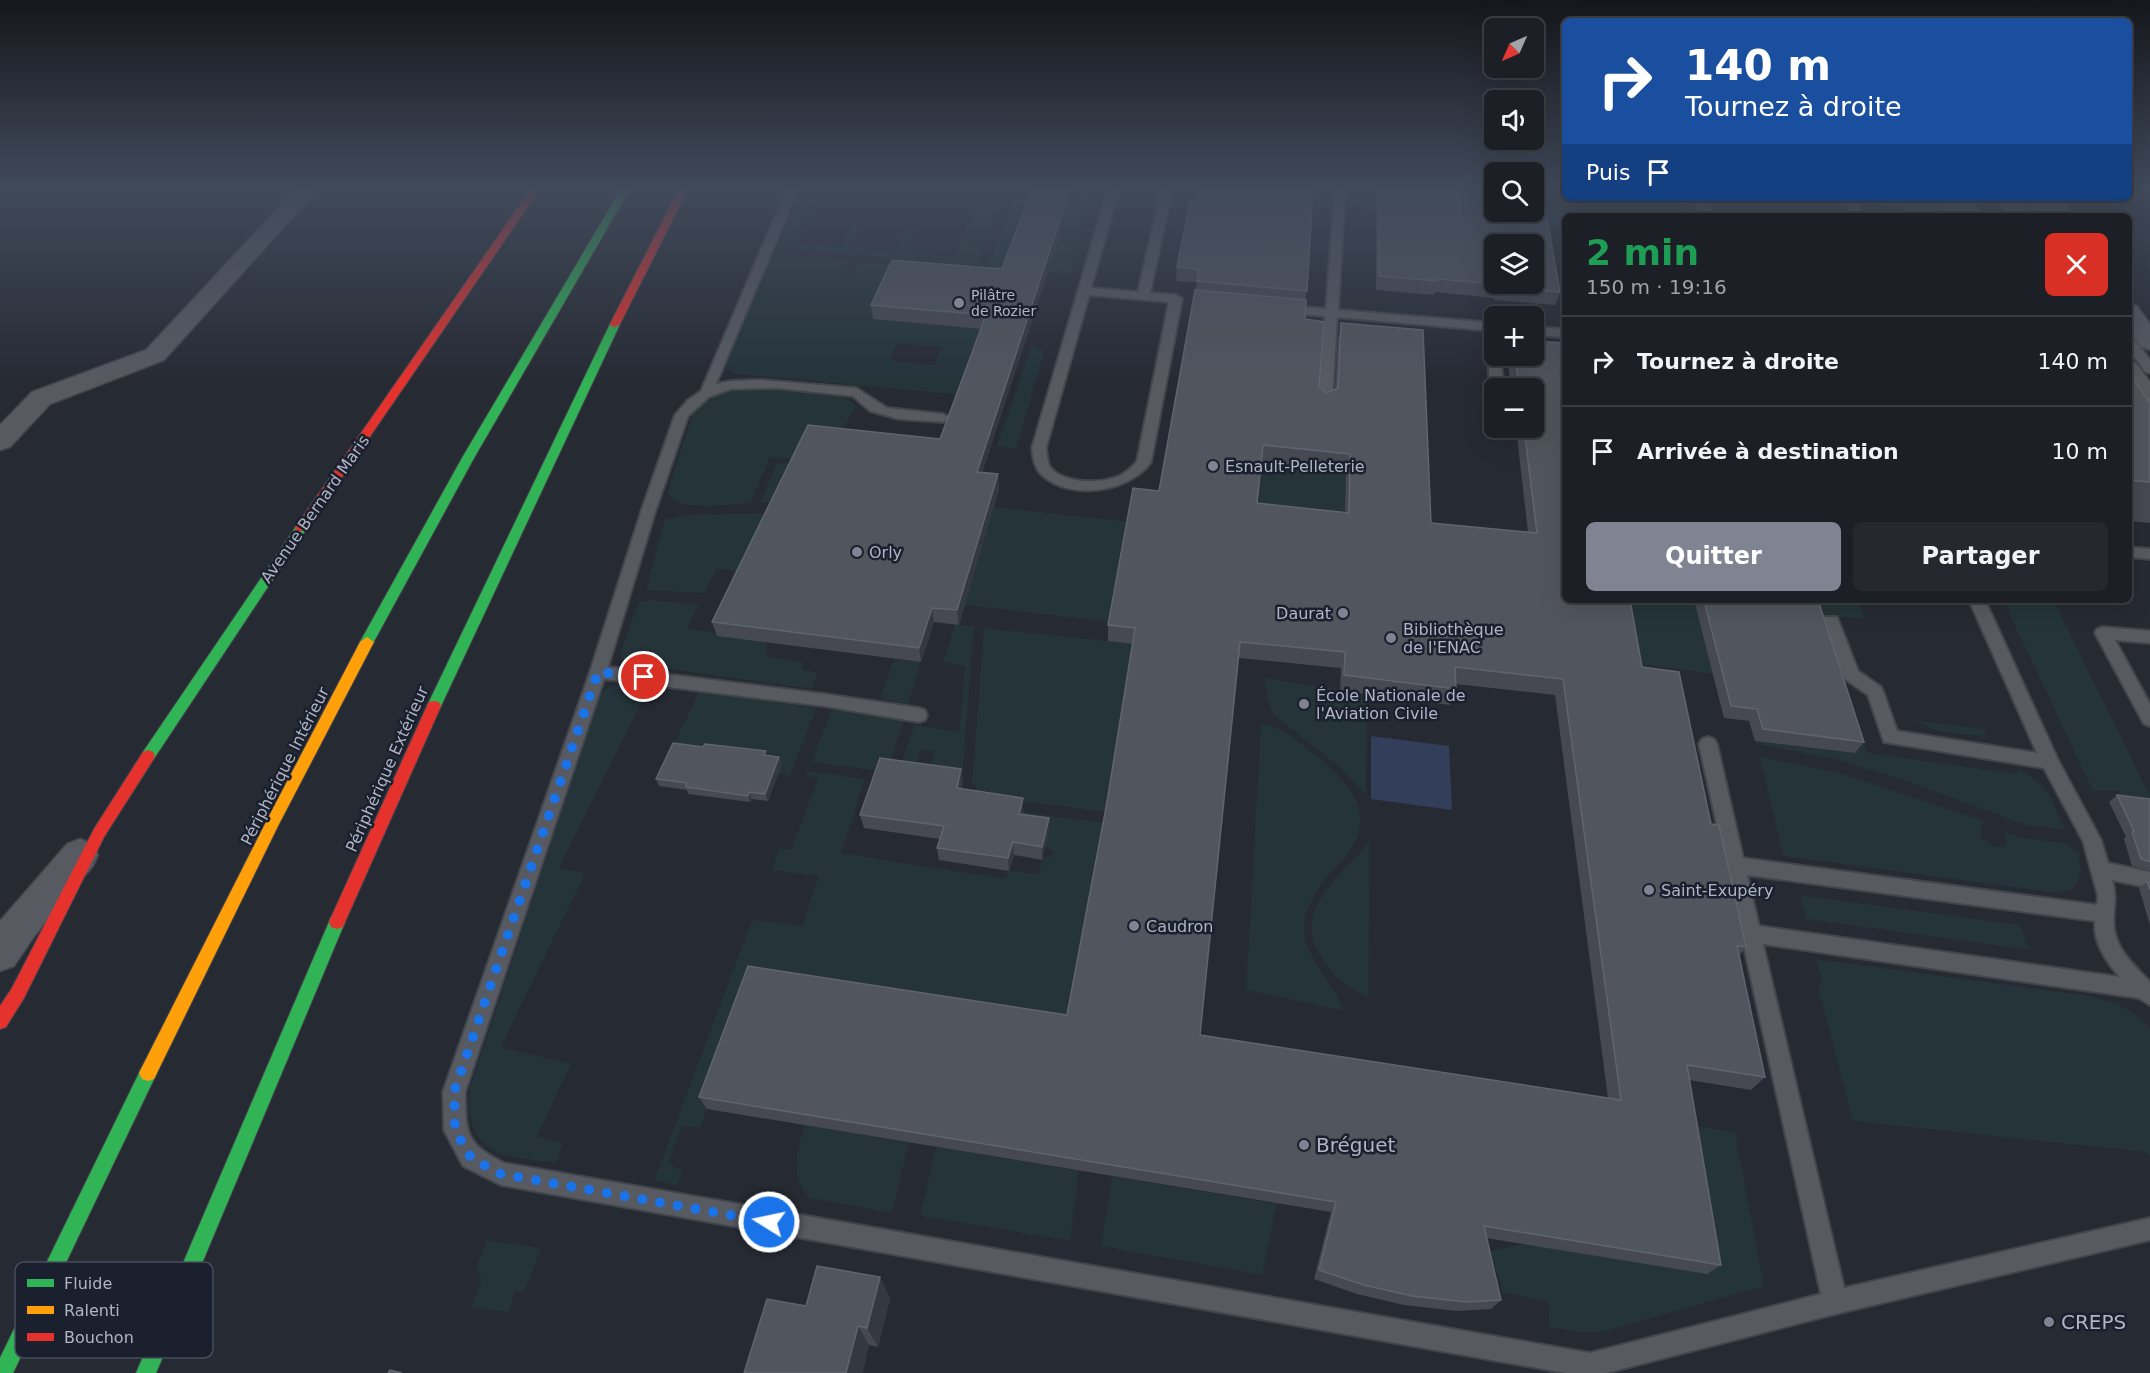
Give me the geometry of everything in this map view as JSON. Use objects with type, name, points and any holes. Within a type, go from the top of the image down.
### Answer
[{"type":"main road","name":"Avenue Bernard Maris","points":[[0,1021],[18,993],[99,833],[129,784],[292,540],[491,253]]},
{"type":"main road","name":"Périphérique Intérieur","points":[[56,1262],[143,1080],[336,703],[446,498],[589,253]]},
{"type":"main road","name":"Périphérique Extérieur","points":[[192,1262],[258,1104],[442,684],[614,325],[651,253]]},
{"type":"main road","name":"Périphérique Intérieur","points":[[3,1373],[15,1348]]},
{"type":"main road","name":"Périphérique Extérieur","points":[[146,1373],[152,1358]]},
{"type":"street","points":[[0,441],[41,398],[154,355],[249,253]]},
{"type":"street","points":[[2132,375],[2150,401]]},
{"type":"street","name":"Avenue Bernard Maris","points":[[0,953],[21,923],[99,833]]},
{"type":"lane","points":[[707,391],[766,253]]},
{"type":"lane","points":[[1085,291],[1182,300],[1144,462],[1131,475],[1118,482],[1097,486],[1068,482],[1048,473],[1040,462],[1039,448],[1096,253]]},
{"type":"lane","points":[[1143,297],[1153,253]]},
{"type":"lane","points":[[1325,404],[1336,253]]},
{"type":"lane","points":[[1276,308],[1484,326]]},
{"type":"lane","points":[[2139,329],[2150,369]]},
{"type":"lane","points":[[1544,332],[1562,333]]},
{"type":"lane","points":[[942,418],[885,411],[873,407],[863,395],[856,392],[749,381],[707,391],[691,402],[682,415],[649,509],[598,672],[454,1092],[455,1130],[471,1158],[501,1174],[1590,1365],[1835,1302],[2150,1229]]},
{"type":"lane","points":[[2132,552],[2150,554]]},
{"type":"lane","points":[[1978,603],[2050,762],[2092,840],[2107,896],[2104,927],[2108,942],[2117,960],[2147,993]]},
{"type":"lane","points":[[1831,621],[1851,675],[1875,691],[1890,737],[2050,762]]},
{"type":"lane","points":[[2150,637],[2103,633],[2144,696],[2150,719]]},
{"type":"lane","points":[[598,672],[813,698],[919,716]]},
{"type":"lane","points":[[1708,744],[1835,1302]]},
{"type":"lane","points":[[1735,865],[2104,914]]},
{"type":"lane","points":[[2101,870],[2150,879]]},
{"type":"lane","points":[[1751,934],[2147,993]]},
{"type":"shaded area","points":[[774,253],[852,261],[844,274],[850,276],[859,261],[899,265],[873,319],[987,330],[963,395],[736,374],[726,369],[726,363]],"holes":[[[897,343],[942,347],[935,365],[890,361]]]},
{"type":"shaded area","points":[[827,253],[868,253],[867,256]]},
{"type":"shaded area","points":[[873,253],[928,254],[925,261],[871,257]]},
{"type":"shaded area","points":[[957,253],[982,253],[977,266],[929,262],[933,255],[955,257]]},
{"type":"shaded area","points":[[993,253],[1009,253],[1002,269],[988,267]]},
{"type":"shaded area","points":[[1055,253],[1076,253],[1070,274],[1049,272]]},
{"type":"shaded area","points":[[1031,346],[1045,350],[1016,449],[997,446]]},
{"type":"shaded area","points":[[753,386],[844,398],[854,403],[855,408],[844,427],[838,428],[833,439],[796,459],[770,457],[750,503],[705,506],[682,504],[673,500],[667,494],[693,412],[713,396]]},
{"type":"shaded area","points":[[1260,462],[1346,470],[1345,530],[1254,520]]},
{"type":"shaded area","points":[[777,463],[800,464],[782,502],[760,503]]},
{"type":"shaded area","points":[[994,507],[1129,522],[1111,622],[965,605]]},
{"type":"shaded area","points":[[776,513],[748,572],[717,569],[704,593],[646,590],[665,519],[685,515]]},
{"type":"shaded area","points":[[651,600],[699,605],[687,628],[766,642],[767,656],[803,662],[802,670],[818,672],[812,689],[626,663],[621,659],[620,653],[639,602]]},
{"type":"shaded area","points":[[1620,603],[1695,603],[1713,674],[1632,663]]},
{"type":"shaded area","points":[[1817,603],[1859,603],[1866,619],[1817,615]]},
{"type":"shaded area","points":[[2004,603],[2055,603],[2150,796],[2150,807],[2125,804],[2119,791],[2093,791]]},
{"type":"shaded area","points":[[955,624],[974,627],[962,778],[930,774],[935,751],[921,749],[913,771],[900,770],[914,725],[959,732],[965,666],[943,662]]},
{"type":"shaded area","points":[[984,628],[1134,644],[1107,812],[972,795],[977,785],[972,784]]},
{"type":"shaded area","points":[[894,659],[921,662],[908,704],[880,699]]},
{"type":"shaded area","points":[[1265,678],[1367,694],[1366,795],[1338,766],[1274,715],[1267,700]]},
{"type":"shaded area","points":[[622,683],[650,686],[559,868],[585,873],[501,1047],[571,1064],[537,1137],[563,1143],[556,1163],[506,1155],[490,1148],[476,1134],[470,1115],[471,1085],[600,696],[607,688]]},
{"type":"shaded area","points":[[699,692],[816,708],[790,776],[778,773],[781,764],[672,748]]},
{"type":"shaded area","points":[[831,710],[901,719],[903,723],[886,772],[812,762]]},
{"type":"shaded area","points":[[1912,720],[1984,729],[1987,737],[1938,731]]},
{"type":"shaded area","points":[[1261,724],[1277,728],[1306,747],[1342,780],[1357,803],[1360,828],[1355,842],[1318,888],[1304,922],[1305,938],[1314,960],[1345,1011],[1246,990]]},
{"type":"shaded area","points":[[1857,728],[1868,753],[2016,774],[2018,769],[2037,781],[2048,794],[2065,830],[2026,825],[1904,780],[1835,759],[1757,744],[1755,741],[1854,753]]},
{"type":"shaded area","points":[[1760,757],[1840,773],[1978,819],[1985,822],[1981,824],[1981,837],[1995,847],[2004,847],[2007,842],[2004,831],[2022,838],[2068,844],[2072,850],[2078,852],[2080,876],[2072,889],[2058,893],[1783,856]]},
{"type":"shaded area","points":[[807,771],[865,779],[841,853],[1006,879],[1009,871],[1039,874],[1043,857],[1052,857],[1053,850],[1045,849],[1049,831],[1020,828],[1023,812],[1105,823],[1067,1028],[755,980],[700,1128],[682,1126],[668,1163],[683,1172],[677,1185],[654,1181],[752,920],[802,926],[819,876],[772,870],[779,848],[791,850],[818,778],[807,776]]},
{"type":"shaded area","points":[[1370,841],[1368,997],[1341,980],[1325,962],[1313,938],[1312,922],[1316,907],[1324,893]]},
{"type":"shaded area","points":[[1800,895],[2020,925],[2030,950],[1806,919]]},
{"type":"shaded area","points":[[1815,959],[2089,996],[2130,1011],[2150,1029],[2150,1156],[2146,1152],[1853,1121],[1818,987],[1822,979]]},
{"type":"shaded area","points":[[1682,1123],[1735,1133],[1764,1286],[1601,1332],[1584,1333],[1550,1327],[1548,1302],[1503,1292],[1491,1251],[1524,1244],[1707,1274]]},
{"type":"shaded area","points":[[805,1125],[909,1143],[892,1213],[809,1198],[799,1181],[796,1163]]},
{"type":"shaded area","points":[[936,1147],[1079,1171],[1070,1241],[920,1216]]},
{"type":"shaded area","points":[[1112,1176],[1277,1204],[1262,1275],[1101,1246]]},
{"type":"shaded area","points":[[487,1240],[541,1248],[524,1292],[516,1291],[508,1312],[471,1307],[482,1280],[476,1266]]},
{"type":"water","points":[[1371,736],[1449,746],[1452,810],[1371,799]]},
{"type":"building","points":[[1008,253],[1049,253],[977,472],[998,474],[957,610],[932,608],[919,648],[712,622],[808,425],[940,439],[986,315],[871,305],[892,260],[1002,269]]},
{"type":"building","points":[[1180,253],[1309,253],[1307,291],[1197,281],[1199,269],[1177,267]]},
{"type":"building","points":[[1379,253],[1484,253],[1484,283],[1438,279],[1438,281],[1379,276]]},
{"type":"building","points":[[1544,253],[1553,253],[1560,292],[1544,290]]},
{"type":"building","points":[[1195,290],[1306,300],[1305,319],[1324,322],[1319,387],[1327,393],[1338,388],[1341,323],[1423,330],[1431,523],[1537,533],[1525,438],[1544,438],[1544,378],[1518,378],[1516,366],[1544,366],[1544,342],[1562,343],[1562,603],[1631,603],[1642,667],[1679,672],[1711,824],[1719,825],[1746,947],[1737,946],[1765,1077],[1687,1065],[1721,1265],[1484,1226],[1501,1300],[1466,1302],[1412,1296],[1364,1285],[1319,1270],[1336,1202],[699,1097],[748,966],[1067,1015],[1107,802],[1135,628],[1108,625],[1133,488],[1159,491]],"holes":[[[1263,445],[1350,454],[1349,513],[1257,503]],[[1240,642],[1345,652],[1344,675],[1456,689],[1455,667],[1563,679],[1621,1100],[1200,1035]]]},
{"type":"building","points":[[2132,378],[2150,403],[2150,482],[2132,480]]},
{"type":"building","points":[[1705,603],[1819,603],[1864,742],[1763,729],[1757,709],[1731,706]]},
{"type":"building","points":[[673,743],[766,751],[764,755],[779,757],[765,794],[749,792],[748,796],[686,787],[687,783],[656,779]]},
{"type":"building","points":[[880,758],[961,769],[957,788],[1023,798],[1019,814],[1049,818],[1042,847],[1013,842],[1008,858],[937,848],[944,826],[860,815]]},
{"type":"building","points":[[2117,795],[2150,799],[2150,862],[2141,859],[2132,832],[2134,831]]},
{"type":"building","points":[[817,1266],[880,1277],[867,1328],[858,1326],[846,1373],[744,1373],[767,1299],[806,1306]]},
{"type":"traffic: fast","points":[[367,642],[468,458],[588,253]]},
{"type":"traffic: fast","points":[[434,706],[615,324]]},
{"type":"traffic: fast","points":[[148,756],[301,528]]},
{"type":"traffic: fast","points":[[193,1262],[337,922]]},
{"type":"traffic: fast","points":[[57,1262],[148,1073]]},
{"type":"traffic: fast","points":[[3,1373],[15,1348]]},
{"type":"traffic: fast","points":[[146,1373],[152,1358]]},
{"type":"traffic: slow","points":[[148,1073],[273,822],[367,642]]},
{"type":"traffic: jam","points":[[301,528],[492,253]]},
{"type":"traffic: jam","points":[[615,324],[651,253]]},
{"type":"traffic: jam","points":[[337,922],[434,706]]},
{"type":"traffic: jam","points":[[0,1021],[18,993],[99,833],[148,756]]},
{"type":"place","name":"Pilâtre de Rozier","points":[[959,303]]},
{"type":"place","name":"Esnault-Pelleterie","points":[[1213,466]]},
{"type":"place","name":"Orly","points":[[857,552]]},
{"type":"place","name":"Daurat","points":[[1343,613]]},
{"type":"place","name":"Bibliothèque de l'ENAC","points":[[1391,638]]},
{"type":"place","name":"École Nationale de l'Aviation Civile","points":[[1304,704]]},
{"type":"place","name":"Saint-Exupéry","points":[[1649,890]]},
{"type":"place","name":"Caudron","points":[[1134,926]]},
{"type":"place","name":"Bréguet","points":[[1304,1145]]},
{"type":"place","name":"CREPS","points":[[2049,1322]]},
{"type":"route","points":[[644,677],[598,672],[454,1092],[455,1130],[471,1158],[501,1174],[769,1222]]}]
